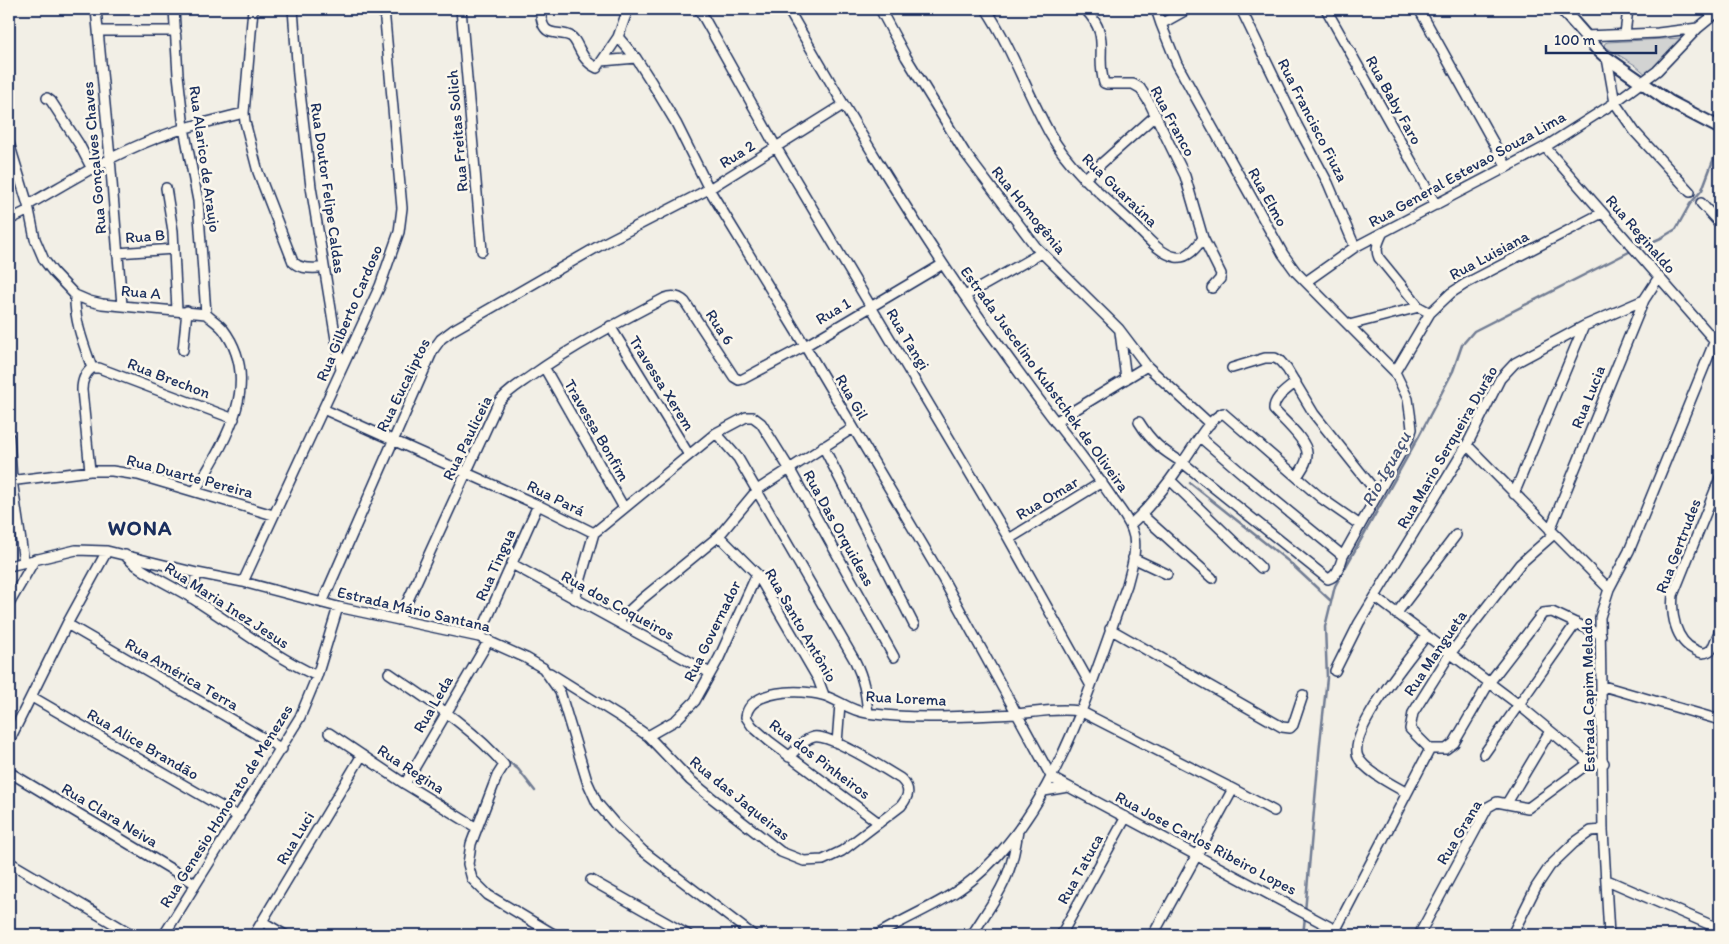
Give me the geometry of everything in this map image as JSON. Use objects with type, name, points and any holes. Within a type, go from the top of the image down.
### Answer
[{"type":"main road","points":[[1562,9],[1607,58],[1670,102],[1720,128]]},
{"type":"street","name":"Rua Gonçalves Chaves","points":[[96,9],[122,305]]},
{"type":"street","name":"Rua Alarico de Araujo","points":[[174,9],[178,75],[184,128],[198,201],[206,314]]},
{"type":"street","points":[[252,9],[244,113],[258,172],[293,262],[299,267],[304,268],[324,268]]},
{"type":"street","name":"Rua Doutor Felipe Caldas","points":[[294,9],[303,123],[311,187],[341,370]]},
{"type":"street","name":"Rua Gilberto Cardoso","points":[[243,582],[380,286],[391,259],[400,224],[402,208],[384,9]]},
{"type":"street","name":"Rua Freitas Solich","points":[[461,9],[482,252]]},
{"type":"street","points":[[540,9],[545,29],[550,32],[570,35],[574,38],[586,62],[600,65],[636,58]]},
{"type":"street","points":[[600,65],[618,37],[628,9]]},
{"type":"street","name":"Rua Tangi","points":[[699,9],[776,147],[1009,539],[1090,684]]},
{"type":"street","name":"Estrada Juscelino Kubstchek de Oliveira","points":[[788,9],[843,105],[943,264],[1055,422],[1102,482],[1130,525],[1133,533],[1133,558],[1126,585],[1080,711],[1052,778],[1044,791],[1018,830],[970,882],[939,902],[898,922],[877,935]]},
{"type":"street","name":"Rua Homogênia","points":[[880,9],[906,57],[965,153],[1041,253],[1119,329],[1147,366],[1210,424]]},
{"type":"street","name":"Rua Guaraúna","points":[[986,9],[996,23],[1019,67],[1051,135],[1073,167],[1084,179],[1158,247],[1170,255],[1186,256],[1196,248],[1203,238]]},
{"type":"street","name":"Rua Franco","points":[[1085,9],[1099,27],[1101,34],[1104,83],[1133,84],[1140,88],[1156,115],[1185,176],[1203,238],[1221,274],[1220,279],[1212,288]]},
{"type":"street","name":"Rua Elmo","points":[[1156,9],[1177,64],[1283,254],[1296,272],[1395,372],[1408,399],[1412,429],[1403,450],[1377,493],[1343,556],[1336,573],[1331,579],[1326,579],[1183,463]]},
{"type":"street","points":[[1161,24],[1188,9]]},
{"type":"street","name":"Rua Francisco Fiuza","points":[[1241,9],[1297,125],[1328,182],[1355,247]]},
{"type":"street","name":"Rua Baby Faro","points":[[1326,9],[1436,205]]},
{"type":"street","points":[[1419,9],[1507,167]]},
{"type":"street","points":[[1625,34],[1628,9]]},
{"type":"street","name":"Rua General Estevao Souza Lima","points":[[1307,281],[1355,247],[1545,147],[1614,103],[1662,66],[1698,28],[1720,10]]},
{"type":"street","points":[[1585,36],[1682,31],[1698,28]]},
{"type":"street","points":[[99,31],[176,31]]},
{"type":"street","name":"Rua Gil","points":[[618,37],[636,58],[676,123],[709,189],[805,346],[943,579],[1052,778]]},
{"type":"street","points":[[1607,58],[1614,103],[1635,132],[1690,192]]},
{"type":"street","points":[[47,98],[69,128],[92,169]]},
{"type":"street","name":"Rua 2","points":[[645,223],[709,189],[843,105]]},
{"type":"street","points":[[9,220],[110,158],[184,128],[244,113]]},
{"type":"street","points":[[1084,179],[1156,115]]},
{"type":"street","points":[[9,143],[35,239],[44,260],[75,295],[76,315],[81,337],[92,368],[83,380],[82,390],[90,471]]},
{"type":"street","name":"Rua Reginaldo","points":[[1545,147],[1715,341]]},
{"type":"street","points":[[166,188],[174,249],[176,310]]},
{"type":"street","points":[[1701,203],[1720,224]]},
{"type":"street","name":"Rua Luisiana","points":[[1395,372],[1430,313],[1451,293],[1602,213]]},
{"type":"street","name":"Rua Eucaliptos","points":[[322,603],[433,350],[442,339],[453,330],[578,258],[645,223]]},
{"type":"street","points":[[1382,234],[1377,245],[1379,258],[1419,307],[1430,313]]},
{"type":"street","name":"Rua B","points":[[117,253],[174,249]]},
{"type":"street","points":[[965,296],[1041,253]]},
{"type":"street","name":"Rua 1","points":[[737,379],[743,379],[805,346],[943,264]]},
{"type":"street","name":"Rua Lucia","points":[[1552,532],[1644,300],[1659,277]]},
{"type":"street","name":"Rua A","points":[[75,295],[89,301],[206,314]]},
{"type":"street","name":"Rua Pauliceia","points":[[399,620],[498,402],[504,395],[544,367],[610,326],[665,298],[675,296]]},
{"type":"street","name":"Rua 6","points":[[675,296],[685,302],[737,379]]},
{"type":"street","name":"Rua Mario Serqueira Durão","points":[[1335,671],[1355,630],[1467,445],[1500,378],[1515,363],[1584,326],[1644,300]]},
{"type":"street","points":[[1349,325],[1419,307]]},
{"type":"street","points":[[183,350],[187,311]]},
{"type":"street","points":[[195,491],[213,462],[234,419],[240,396],[239,362],[236,353],[222,329],[206,314]]},
{"type":"street","name":"Travessa Xerem","points":[[610,326],[689,455]]},
{"type":"street","points":[[1514,494],[1584,326]]},
{"type":"street","name":"Estrada Capim Melado","points":[[1609,935],[1604,830],[1603,686],[1600,617],[1609,589],[1629,550],[1720,328]]},
{"type":"street","points":[[1119,329],[1126,378]]},
{"type":"street","points":[[1232,368],[1265,358],[1275,358],[1287,369],[1314,414],[1377,493]]},
{"type":"street","points":[[1055,422],[1147,366]]},
{"type":"street","name":"Travessa Bonfim","points":[[544,367],[624,508]]},
{"type":"street","name":"Rua Brechon","points":[[92,368],[99,368],[234,419]]},
{"type":"street","points":[[1296,382],[1274,402],[1274,410],[1307,449],[1306,463],[1297,477]]},
{"type":"street","name":"Rua Pará","points":[[323,409],[538,505],[594,533],[716,433],[746,417],[753,417]]},
{"type":"street","points":[[1130,525],[1142,514],[1170,480],[1200,437],[1221,413],[1225,414],[1321,498],[1360,525]]},
{"type":"street","name":"Rua Das Orquideas","points":[[753,417],[761,423],[789,468],[894,657]]},
{"type":"street","points":[[1139,422],[1154,444],[1183,463]]},
{"type":"street","points":[[617,622],[719,536],[757,490],[853,428]]},
{"type":"street","points":[[716,433],[738,458],[862,676],[868,713]]},
{"type":"street","points":[[9,437],[11,480],[24,562]]},
{"type":"street","points":[[1200,437],[1343,556]]},
{"type":"street","points":[[1467,445],[1609,589]]},
{"type":"street","points":[[823,446],[914,625]]},
{"type":"street","name":"Rua Duarte Pereira","points":[[11,480],[90,471],[112,471],[138,475],[273,514]]},
{"type":"street","name":"Rua Gertrudes","points":[[1716,650],[1701,653],[1689,648],[1681,639],[1675,624],[1672,607],[1673,595],[1720,478]]},
{"type":"street","points":[[1170,480],[1261,568]]},
{"type":"street","name":"Rua Omar","points":[[1009,539],[1102,482]]},
{"type":"street","name":"Rua Tingua","points":[[479,637],[538,505]]},
{"type":"street","points":[[1142,514],[1212,578]]},
{"type":"street","name":"Rua Mangueta","points":[[1430,749],[1410,730],[1413,712],[1450,654],[1505,582],[1552,532]]},
{"type":"street","points":[[575,599],[594,533]]},
{"type":"street","points":[[1396,614],[1456,535]]},
{"type":"street","name":"Rua Santo Antônio","points":[[719,536],[756,574],[818,679],[824,695]]},
{"type":"street","name":"Estrada Mário Santana","points":[[9,566],[76,550],[107,551],[243,582],[338,607],[479,637],[526,658],[543,668],[560,692],[587,781],[597,803],[642,852],[753,935]]},
{"type":"street","points":[[9,741],[67,624],[107,551]]},
{"type":"street","name":"Rua Maria Inez Jesus","points":[[125,555],[135,565],[191,598],[277,655],[317,676]]},
{"type":"street","points":[[1133,558],[1167,574]]},
{"type":"street","points":[[9,604],[35,559]]},
{"type":"street","name":"Rua dos Coqueiros","points":[[512,564],[710,673]]},
{"type":"street","points":[[191,598],[198,573]]},
{"type":"street","name":"Rua Governador","points":[[648,736],[676,720],[695,701],[719,658],[756,574]]},
{"type":"street","points":[[1375,597],[1519,706],[1589,763],[1604,763]]},
{"type":"street","name":"Rua Genesio Honorato de Menezes","points":[[164,935],[282,749],[300,717],[317,676],[338,607]]},
{"type":"street","points":[[1334,933],[1430,749],[1446,749],[1454,743],[1489,683],[1543,613],[1552,612],[1601,635]]},
{"type":"street","points":[[1484,754],[1576,623]]},
{"type":"street","name":"Rua América Terra","points":[[67,624],[282,749]]},
{"type":"street","points":[[1110,629],[1282,727],[1290,728],[1293,725],[1303,695]]},
{"type":"street","points":[[1716,650],[1720,630]]},
{"type":"street","points":[[1407,793],[1361,763],[1357,755],[1356,746],[1373,709],[1426,636]]},
{"type":"street","name":"Rua Leda","points":[[405,784],[489,640]]},
{"type":"street","name":"Rua das Jaqueiras","points":[[543,668],[648,736],[690,780],[712,798],[781,852],[804,861],[823,860],[842,851],[901,806],[907,798],[909,790],[901,779],[837,743]]},
{"type":"street","points":[[389,673],[446,712],[491,750],[504,765],[497,776],[471,844],[468,864],[472,879],[488,895],[555,935]]},
{"type":"street","points":[[1603,686],[1720,720]]},
{"type":"street","name":"Rua Lorema","points":[[746,717],[750,706],[764,697],[780,692],[824,695],[840,704],[868,713],[911,716],[1017,714],[1061,710],[1080,711]]},
{"type":"street","name":"Rua Alice Brandão","points":[[32,697],[239,817]]},
{"type":"street","points":[[789,756],[808,739],[814,737],[822,737],[837,743],[840,704]]},
{"type":"street","points":[[1080,711],[1274,811]]},
{"type":"street","name":"Rua dos Pinheiros","points":[[746,717],[752,726],[789,756],[879,823]]},
{"type":"street","points":[[1507,802],[1550,731]]},
{"type":"street","name":"Rua Regina","points":[[329,733],[405,784],[477,828]]},
{"type":"street","name":"Rua Luci","points":[[254,935],[362,755]]},
{"type":"street","name":"Rua Grana","points":[[1419,935],[1488,807],[1497,802],[1507,802],[1528,808],[1589,763]]},
{"type":"street","name":"Rua Clara Neiva","points":[[9,772],[196,884]]},
{"type":"street","name":"Rua Jose Carlos Ribeiro Lopes","points":[[1052,778],[1198,855],[1319,922],[1334,933],[1345,935]]},
{"type":"street","points":[[1044,791],[1068,787]]},
{"type":"street","points":[[1153,935],[1233,789]]},
{"type":"street","name":"Rua Tatuca","points":[[1062,935],[1126,817]]},
{"type":"street","points":[[972,935],[1009,871],[1018,830]]},
{"type":"street","points":[[1512,935],[1536,887],[1550,866],[1574,843],[1591,831],[1604,830]]},
{"type":"street","points":[[9,862],[133,935]]},
{"type":"street","points":[[591,880],[688,935]]},
{"type":"street","points":[[1607,880],[1718,931]]},
{"type":"street","points":[[262,922],[285,935]]},
{"type":"shaded area","points":[[1681,38],[1680,45],[1648,76],[1635,65],[1604,46],[1608,42]]},
{"type":"waterway","name":"Rio Iguaçu","points":[[1638,248],[1676,229],[1690,204],[1702,190],[1714,158],[1720,155]]},
{"type":"waterway","name":"Rio Iguaçu","points":[[1305,912],[1327,678],[1325,627],[1335,586],[1419,436],[1453,371],[1462,345],[1474,331],[1633,250]]},
{"type":"waterway","points":[[1190,483],[1288,561],[1331,601]]},
{"type":"waterway","points":[[505,759],[518,769],[535,791]]},
{"type":"waterway","name":"Rio Iguaçu","points":[[1303,935],[1305,917]]},
{"type":"district","name":"WONA","points":[[140,527]]}]
